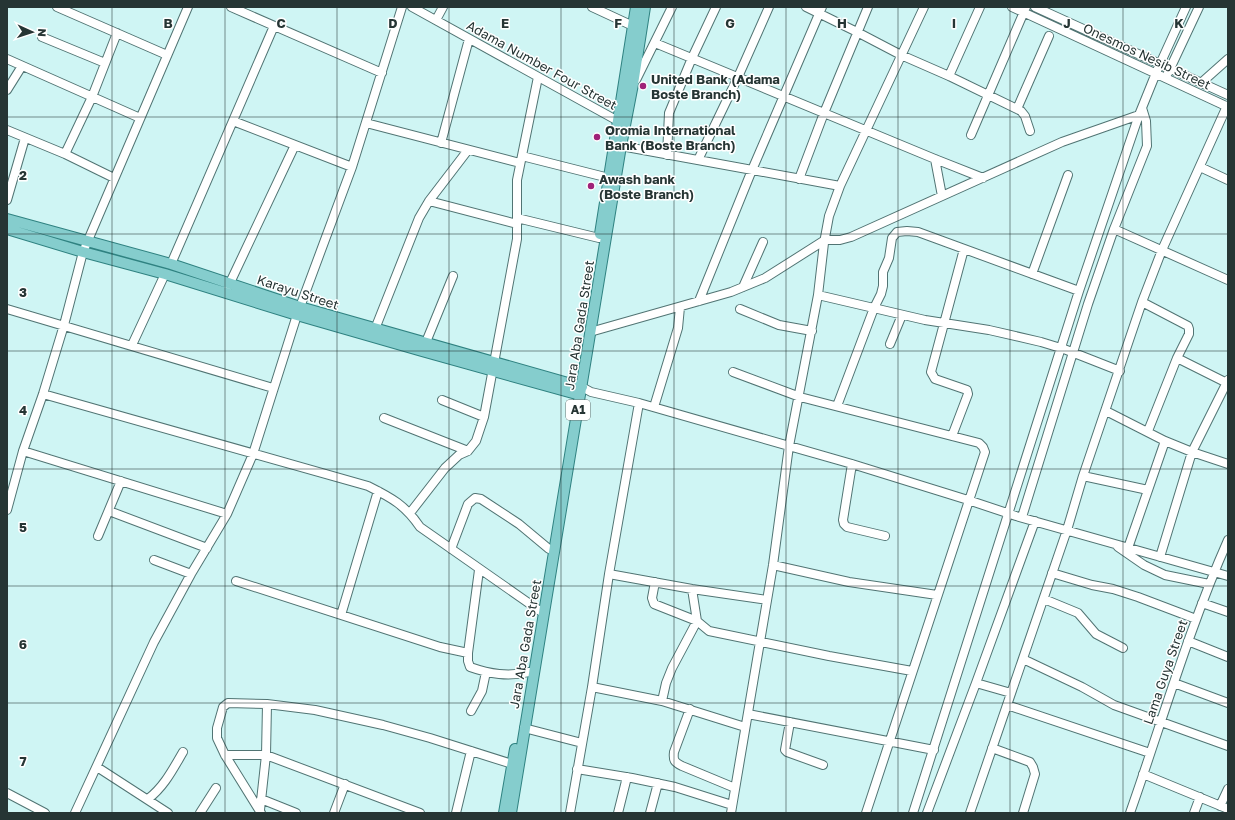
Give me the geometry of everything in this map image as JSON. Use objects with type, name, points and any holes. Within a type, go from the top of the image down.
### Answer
[{"type":"main road","name":"Jara Aba Gada Street","points":[[511,813],[578,390],[608,178],[636,7]]},
{"type":"main road","name":"Jara Aba Gada Street","points":[[504,813],[540,611],[549,549],[590,332],[645,7]]},
{"type":"main road","name":"Karayu Street","points":[[7,219],[171,264],[228,288],[299,311],[424,348],[578,390]]},
{"type":"main road","name":"Karayu Street","points":[[7,229],[83,252],[165,274],[228,288]]},
{"type":"main road","name":"Karayu Street","points":[[299,311],[376,329],[424,348]]},
{"type":"street","points":[[57,7],[167,55]]},
{"type":"street","points":[[7,510],[23,451],[43,394],[64,325],[83,252],[188,7]]},
{"type":"street","points":[[231,7],[382,73]]},
{"type":"street","points":[[75,813],[154,642],[191,574],[227,514],[253,454],[299,311],[352,167],[402,7]]},
{"type":"street","name":"Adama Number Four Street","points":[[412,7],[618,121]]},
{"type":"street","points":[[436,20],[443,7]]},
{"type":"street","points":[[592,7],[633,26]]},
{"type":"street","points":[[633,84],[672,7]]},
{"type":"street","points":[[667,155],[669,113],[692,58],[716,7]]},
{"type":"street","points":[[698,160],[738,77],[769,7]]},
{"type":"street","points":[[806,7],[821,10],[857,32],[901,55],[949,76],[1021,111],[1025,116],[1030,131]]},
{"type":"street","points":[[800,179],[824,113],[868,7]]},
{"type":"street","points":[[577,769],[675,787],[731,809],[759,642],[774,566],[789,446],[812,331],[822,269],[824,241],[830,216],[840,186],[924,7]]},
{"type":"street","points":[[949,76],[980,7]]},
{"type":"street","name":"Onesmos Nesib Street","points":[[1012,7],[1025,10],[1228,106]]},
{"type":"street","name":"Onesmos Nesib Street","points":[[1035,7],[1228,95]]},
{"type":"street","points":[[913,813],[1079,291],[1141,111],[1156,73],[1186,7]]},
{"type":"street","points":[[1166,78],[1199,7]]},
{"type":"street","points":[[699,301],[752,170],[821,10]]},
{"type":"street","points":[[971,135],[1025,10]]},
{"type":"street","points":[[171,264],[274,26]]},
{"type":"street","points":[[65,154],[92,97],[117,33]]},
{"type":"street","points":[[1017,109],[1049,36]]},
{"type":"street","points":[[42,37],[105,63]]},
{"type":"street","points":[[441,143],[469,39]]},
{"type":"street","points":[[655,42],[982,178]]},
{"type":"street","points":[[7,59],[140,118]]},
{"type":"street","points":[[1201,83],[1228,59]]},
{"type":"street","points":[[7,90],[22,66]]},
{"type":"street","points":[[410,513],[445,468],[459,455],[468,451],[476,441],[484,416],[517,239],[517,180],[538,76]]},
{"type":"street","points":[[970,813],[1044,599],[1083,476],[1120,371],[1142,302],[1162,250],[1228,106]]},
{"type":"street","points":[[590,332],[680,307],[743,287],[765,278],[824,241],[840,240],[851,237],[1062,142],[1141,111]]},
{"type":"street","points":[[1022,517],[1073,352],[1114,229],[1147,146],[1146,121],[1141,111]]},
{"type":"street","points":[[233,121],[352,167]]},
{"type":"street","points":[[366,124],[468,150],[521,159],[608,178]]},
{"type":"street","points":[[7,130],[65,154],[114,178]]},
{"type":"street","points":[[7,200],[25,138]]},
{"type":"street","points":[[228,288],[295,145]]},
{"type":"street","points":[[621,146],[840,186]]},
{"type":"street","points":[[376,329],[419,218],[429,201],[468,150]]},
{"type":"street","points":[[935,159],[942,196]]},
{"type":"street","points":[[1200,167],[1228,180]]},
{"type":"street","points":[[1032,274],[1068,175]]},
{"type":"street","points":[[429,201],[599,238]]},
{"type":"street","points":[[1114,229],[1228,280]]},
{"type":"street","points":[[837,406],[874,308],[881,294],[883,286],[883,272],[888,258],[892,238],[897,232],[918,232],[1079,291]]},
{"type":"street","points":[[743,287],[763,242]]},
{"type":"street","points":[[952,436],[968,394],[967,390],[935,379],[931,372],[964,249]]},
{"type":"street","points":[[132,345],[165,274]]},
{"type":"street","points":[[424,348],[453,276]]},
{"type":"street","points":[[818,295],[944,323],[989,330],[1041,342],[1073,352],[1120,371]]},
{"type":"street","points":[[1142,302],[1188,326],[1189,329],[1189,334],[1177,358],[1148,431]]},
{"type":"street","points":[[654,407],[678,328],[680,307]]},
{"type":"street","points":[[7,309],[273,388]]},
{"type":"street","points":[[740,309],[779,325],[812,331]]},
{"type":"street","points":[[890,344],[902,314]]},
{"type":"street","points":[[1160,557],[1192,452],[1227,382],[1177,358]]},
{"type":"street","points":[[733,372],[800,397],[979,443],[985,452],[866,813]]},
{"type":"street","points":[[578,390],[654,407],[852,464],[1009,514],[1228,576]]},
{"type":"street","points":[[43,394],[368,486],[395,500],[410,513],[420,526],[479,570],[540,611]]},
{"type":"street","points":[[442,400],[484,416]]},
{"type":"street","points":[[570,813],[592,688],[609,574],[639,403]]},
{"type":"street","points":[[1106,411],[1148,431],[1165,441],[1228,464]]},
{"type":"street","points":[[384,418],[468,451]]},
{"type":"street","points":[[1128,548],[1165,441]]},
{"type":"street","points":[[23,451],[227,514]]},
{"type":"street","points":[[852,464],[843,520],[844,524],[885,536]]},
{"type":"street","points":[[1083,476],[1148,490]]},
{"type":"street","points":[[98,536],[121,481]]},
{"type":"street","points":[[341,615],[378,491]]},
{"type":"street","points":[[451,549],[468,504],[475,498],[481,499],[519,524],[549,549]]},
{"type":"street","points":[[108,511],[207,548]]},
{"type":"street","points":[[927,813],[1035,521]]},
{"type":"street","name":"Lama Guya Street","points":[[1130,813],[1188,641],[1214,571],[1228,540]]},
{"type":"street","points":[[1112,543],[1144,565],[1165,575],[1210,584]]},
{"type":"street","points":[[154,560],[191,574]]},
{"type":"street","points":[[774,566],[849,582],[937,595]]},
{"type":"street","points":[[479,570],[468,653],[470,667],[501,675],[517,675],[529,672]]},
{"type":"street","points":[[1052,573],[1092,585],[1113,589],[1196,619]]},
{"type":"street","points":[[609,574],[692,589],[767,600]]},
{"type":"street","points":[[236,581],[440,647],[468,653]]},
{"type":"street","points":[[655,582],[652,598],[654,604],[698,621],[709,632],[912,671]]},
{"type":"street","points":[[662,701],[666,683],[672,668],[698,621],[692,589]]},
{"type":"street","points":[[1044,599],[1078,613],[1096,634],[1123,648]]},
{"type":"street","points":[[1202,603],[1228,612]]},
{"type":"street","points":[[1188,641],[1228,657]]},
{"type":"street","points":[[1023,659],[1082,687],[1114,705],[1228,746]]},
{"type":"street","points":[[471,711],[482,691],[486,672]]},
{"type":"street","points":[[976,683],[1011,694]]},
{"type":"street","points":[[1174,683],[1228,703]]},
{"type":"street","points":[[592,688],[662,701],[745,727]]},
{"type":"street","points":[[261,812],[225,755],[217,738],[217,728],[224,707],[228,703],[236,702],[267,704],[315,710],[383,725],[512,764]]},
{"type":"street","points":[[261,812],[266,755],[267,704]]},
{"type":"street","points":[[1007,704],[1150,753]]},
{"type":"street","points":[[690,709],[674,752],[673,759],[675,763],[735,788]]},
{"type":"street","points":[[748,714],[934,750]]},
{"type":"street","points":[[790,722],[785,750],[824,765]]},
{"type":"street","points":[[524,728],[582,743]]},
{"type":"street","points":[[992,748],[1030,762],[1033,767],[1036,774],[1023,813]]},
{"type":"street","points":[[456,813],[471,751]]},
{"type":"street","points":[[148,799],[155,794],[166,780],[183,752]]},
{"type":"street","points":[[225,755],[266,755],[420,813]]},
{"type":"street","points":[[97,766],[168,813]]},
{"type":"street","points":[[1143,774],[1224,807],[1228,789]]},
{"type":"street","points":[[618,813],[627,777]]},
{"type":"street","points":[[650,813],[658,783]]},
{"type":"street","points":[[334,813],[345,784]]},
{"type":"street","points":[[200,813],[216,788]]},
{"type":"street","points":[[7,793],[45,813]]},
{"type":"street","points":[[1194,813],[1200,797]]},
{"type":"street","points":[[261,799],[296,813]]},
{"type":"place","name":"United Bank (Adama Boste Branch)","points":[[643,86]]},
{"type":"place","name":"Oromia International Bank (Boste Branch)","points":[[597,137]]},
{"type":"place","name":"Awash bank (Boste Branch)","points":[[591,186]]}]
